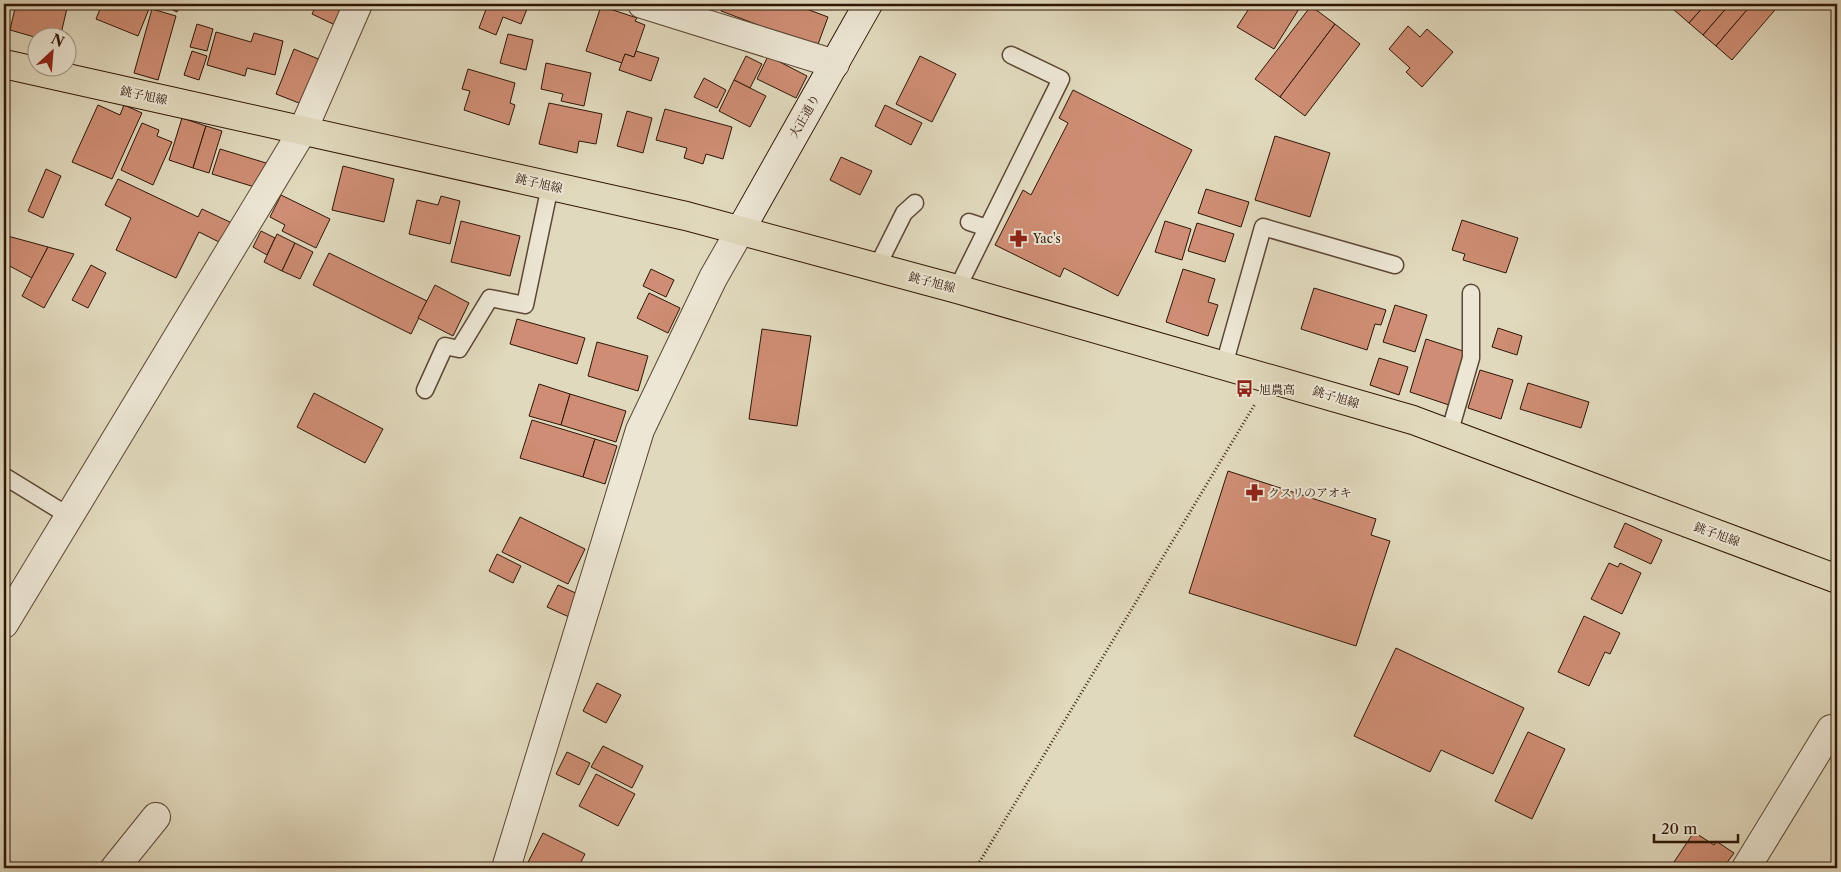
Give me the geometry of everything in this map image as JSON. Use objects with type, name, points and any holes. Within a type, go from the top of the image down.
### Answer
[{"type":"main road","name":"銚子旭線","points":[[4,64],[741,229],[957,289],[1413,420],[1837,579]]},
{"type":"street","points":[[4,624],[303,130],[358,4]]},
{"type":"street","points":[[642,4],[835,64]]},
{"type":"street","name":"大正通り","points":[[506,868],[640,430],[713,278],[868,4]]},
{"type":"street","points":[[1746,868],[1830,729],[1837,733]]},
{"type":"street","points":[[115,868],[156,817]]},
{"type":"lane","points":[[957,289],[1061,79],[1011,55]]},
{"type":"lane","points":[[425,390],[445,346],[459,349],[490,298],[525,305],[550,186]]},
{"type":"lane","points":[[877,267],[904,213],[914,203]]},
{"type":"lane","points":[[969,222],[987,228]]},
{"type":"lane","points":[[1224,365],[1263,227],[1395,265]]},
{"type":"lane","points":[[1449,434],[1471,358],[1471,293]]},
{"type":"lane","points":[[4,476],[69,516]]},
{"type":"path","points":[[976,868],[1271,378]]},
{"type":"building","points":[[4,4],[9,4],[8,10],[4,8]]},
{"type":"building","points":[[16,4],[68,4],[62,28],[28,28],[28,35],[10,30]]},
{"type":"building","points":[[102,4],[151,4],[138,36],[96,19]]},
{"type":"building","points":[[160,4],[180,4],[177,12]]},
{"type":"building","points":[[317,4],[345,4],[335,25],[312,14]]},
{"type":"building","points":[[488,4],[529,4],[521,24],[503,17],[496,35],[479,28]]},
{"type":"building","points":[[723,4],[793,4],[828,17],[817,47],[721,11]]},
{"type":"building","points":[[1252,4],[1302,4],[1274,49],[1237,27]]},
{"type":"building","points":[[1678,4],[1706,4],[1689,23],[1673,9]]},
{"type":"building","points":[[1706,4],[1730,4],[1703,35],[1689,23]]},
{"type":"building","points":[[1730,4],[1752,4],[1716,46],[1703,35]]},
{"type":"building","points":[[1752,4],[1780,4],[1732,60],[1716,46]]},
{"type":"building","points":[[601,6],[637,18],[635,21],[645,25],[634,57],[625,54],[622,63],[586,51]]},
{"type":"building","points":[[1311,6],[1335,24],[1280,97],[1255,79]]},
{"type":"building","points":[[152,9],[176,16],[158,80],[134,73]]},
{"type":"building","points":[[197,24],[213,29],[207,51],[190,47]]},
{"type":"building","points":[[1335,24],[1360,44],[1305,116],[1280,97]]},
{"type":"building","points":[[1408,26],[1420,37],[1427,29],[1453,52],[1422,87],[1406,72],[1410,68],[1389,49]]},
{"type":"building","points":[[216,32],[251,42],[254,33],[283,41],[275,75],[247,68],[245,76],[207,65]]},
{"type":"building","points":[[508,34],[533,40],[526,70],[500,63]]},
{"type":"building","points":[[294,49],[321,60],[304,105],[276,94]]},
{"type":"building","points":[[192,51],[207,56],[199,80],[184,75]]},
{"type":"building","points":[[636,51],[659,58],[651,81],[619,70],[625,54],[634,57]]},
{"type":"building","points":[[746,56],[762,64],[750,88],[734,80]]},
{"type":"building","points":[[768,56],[807,76],[796,98],[757,79]]},
{"type":"building","points":[[920,56],[956,74],[932,122],[896,104]]},
{"type":"building","points":[[546,63],[591,73],[584,106],[561,101],[563,94],[541,89]]},
{"type":"building","points":[[468,69],[515,83],[510,103],[515,105],[509,125],[464,110],[470,91],[462,89]]},
{"type":"building","points":[[704,78],[726,90],[717,108],[694,97]]},
{"type":"building","points":[[734,80],[766,96],[750,127],[719,111]]},
{"type":"building","points":[[1073,90],[1192,150],[1118,296],[1064,268],[1060,277],[995,245],[1023,190],[1031,195],[1068,123],[1059,118]]},
{"type":"building","points":[[549,103],[602,114],[596,144],[579,141],[577,153],[539,144]]},
{"type":"building","points":[[98,105],[120,115],[124,105],[142,113],[112,179],[72,162]]},
{"type":"building","points":[[885,105],[922,123],[911,145],[875,126]]},
{"type":"building","points":[[665,109],[732,127],[723,159],[706,154],[703,164],[684,158],[687,148],[656,140]]},
{"type":"building","points":[[627,111],[652,118],[643,153],[617,146]]},
{"type":"building","points":[[182,118],[206,126],[193,168],[169,160]]},
{"type":"building","points":[[142,123],[159,130],[157,136],[172,142],[153,185],[121,170]]},
{"type":"building","points":[[206,126],[222,131],[209,173],[193,168]]},
{"type":"building","points":[[1275,136],[1330,153],[1310,217],[1255,200]]},
{"type":"building","points":[[220,149],[266,163],[258,188],[212,174]]},
{"type":"building","points":[[841,157],[872,171],[860,195],[830,180]]},
{"type":"building","points":[[343,166],[394,179],[384,222],[332,210]]},
{"type":"building","points":[[46,169],[61,176],[43,218],[28,211]]},
{"type":"building","points":[[118,179],[198,217],[202,209],[232,223],[223,244],[199,232],[176,278],[116,250],[131,218],[105,205]]},
{"type":"building","points":[[1206,189],[1249,202],[1241,227],[1198,213]]},
{"type":"building","points":[[281,195],[330,219],[316,248],[282,231],[285,225],[270,217]]},
{"type":"building","points":[[441,196],[460,201],[450,244],[409,234],[417,200],[438,205]]},
{"type":"building","points":[[1462,220],[1518,238],[1506,273],[1463,260],[1465,254],[1452,250]]},
{"type":"building","points":[[461,221],[520,236],[510,276],[451,262]]},
{"type":"building","points":[[1165,221],[1191,229],[1182,260],[1155,252]]},
{"type":"building","points":[[1197,223],[1234,234],[1225,262],[1188,251]]},
{"type":"building","points":[[261,231],[275,238],[267,255],[253,247]]},
{"type":"building","points":[[277,234],[295,243],[282,271],[264,262]]},
{"type":"building","points":[[4,235],[48,247],[32,278],[4,263]]},
{"type":"building","points":[[295,243],[313,252],[300,279],[282,271]]},
{"type":"building","points":[[48,247],[74,254],[44,308],[22,296]]},
{"type":"building","points":[[329,253],[427,301],[411,334],[313,285]]},
{"type":"building","points":[[91,265],[106,273],[88,308],[72,300]]},
{"type":"building","points":[[651,269],[674,280],[666,297],[643,286]]},
{"type":"building","points":[[1183,269],[1215,279],[1208,302],[1218,305],[1208,336],[1166,322]]},
{"type":"building","points":[[435,285],[469,303],[453,336],[418,318]]},
{"type":"building","points":[[1314,288],[1386,310],[1381,325],[1375,324],[1367,350],[1301,329]]},
{"type":"building","points":[[649,293],[680,308],[668,333],[637,318]]},
{"type":"building","points":[[1395,305],[1427,315],[1415,352],[1383,342]]},
{"type":"building","points":[[517,319],[585,338],[577,364],[510,344]]},
{"type":"building","points":[[1498,328],[1522,336],[1517,355],[1492,347]]},
{"type":"building","points":[[762,329],[811,336],[797,426],[749,419]]},
{"type":"building","points":[[1426,339],[1466,352],[1449,405],[1410,392]]},
{"type":"building","points":[[597,342],[648,356],[638,391],[588,376]]},
{"type":"building","points":[[1379,358],[1408,367],[1399,395],[1370,385]]},
{"type":"building","points":[[1480,370],[1513,380],[1501,419],[1468,408]]},
{"type":"building","points":[[1528,383],[1589,402],[1581,428],[1520,409]]},
{"type":"building","points":[[539,384],[570,394],[561,425],[529,416]]},
{"type":"building","points":[[314,393],[383,429],[365,463],[297,427]]},
{"type":"building","points":[[570,394],[626,411],[616,442],[561,425]]},
{"type":"building","points":[[532,420],[595,439],[583,477],[520,458]]},
{"type":"building","points":[[595,439],[617,446],[605,484],[583,477]]},
{"type":"building","points":[[1228,471],[1376,519],[1371,535],[1390,541],[1356,646],[1189,593]]},
{"type":"building","points":[[520,517],[585,549],[568,584],[502,552]]},
{"type":"building","points":[[1625,523],[1662,540],[1651,564],[1614,547]]},
{"type":"building","points":[[497,554],[521,566],[513,583],[489,571]]},
{"type":"building","points":[[1609,563],[1618,567],[1620,563],[1641,573],[1622,614],[1591,599]]},
{"type":"building","points":[[558,585],[580,595],[569,617],[547,607]]},
{"type":"building","points":[[1584,616],[1620,633],[1610,654],[1605,652],[1589,686],[1558,672]]},
{"type":"building","points":[[1396,648],[1524,708],[1493,774],[1441,750],[1430,772],[1354,736]]},
{"type":"building","points":[[597,683],[621,695],[606,723],[583,711]]},
{"type":"building","points":[[1528,732],[1565,749],[1532,819],[1495,801]]},
{"type":"building","points":[[603,746],[643,766],[632,788],[591,767]]},
{"type":"building","points":[[567,752],[590,763],[579,785],[556,774]]},
{"type":"building","points":[[596,774],[635,794],[618,826],[579,806]]},
{"type":"building","points":[[1694,832],[1714,845],[1716,841],[1734,853],[1723,868],[1683,868],[1674,862]]},
{"type":"building","points":[[543,833],[585,854],[578,868],[525,868]]},
{"type":"place","name":"Yac's","points":[[1019,238]]},
{"type":"place","name":"旭農高","points":[[1245,389]]},
{"type":"place","name":"クスリのアオキ","points":[[1254,492]]}]
